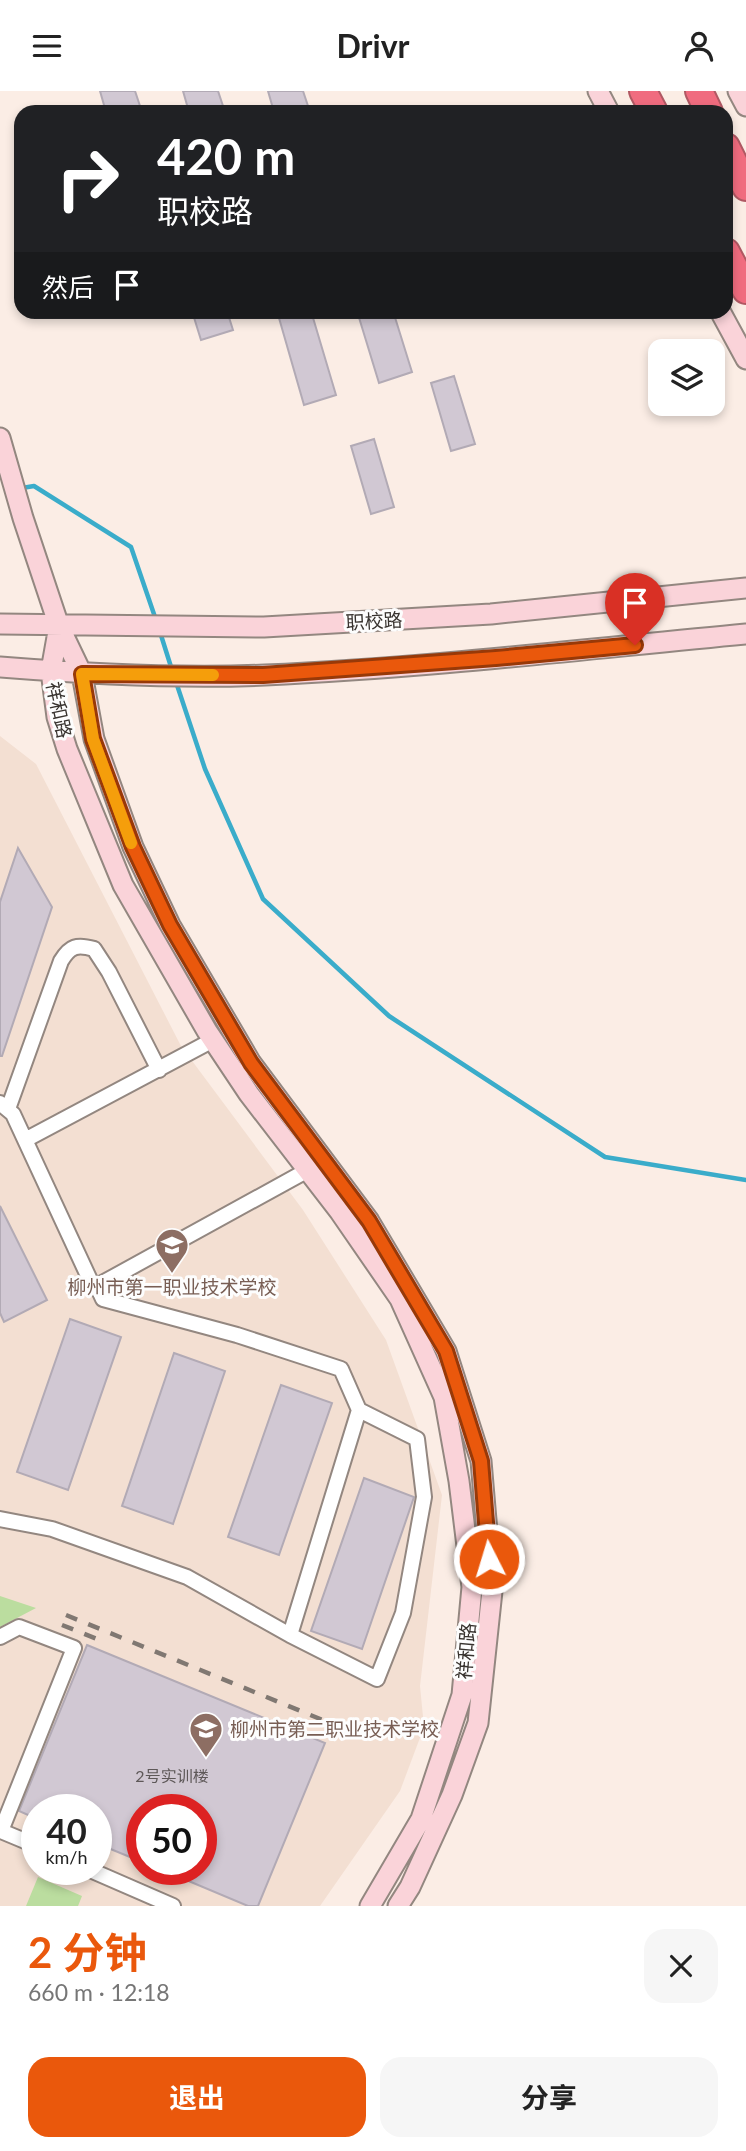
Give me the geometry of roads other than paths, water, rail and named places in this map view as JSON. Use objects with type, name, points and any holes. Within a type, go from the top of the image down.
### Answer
[{"type":"highway","points":[[733,161],[746,187]]},
{"type":"highway","points":[[733,265],[746,290]]},
{"type":"main road","points":[[738,91],[746,106]]},
{"type":"main road","points":[[724,319],[746,359]]},
{"type":"main road","points":[[0,438],[59,626]]},
{"type":"main road","name":"职校路","points":[[0,624],[148,628],[264,627],[491,614],[746,588]]},
{"type":"main road","name":"祥和路","points":[[59,626],[51,671],[57,717],[67,749],[123,885],[213,1040],[249,1094],[340,1212],[400,1299],[444,1397],[460,1481],[472,1587],[463,1695],[421,1819],[370,1906]]},
{"type":"main road","name":"祥和路","points":[[59,626],[82,674],[93,739],[133,847],[170,925],[251,1063],[369,1221],[446,1351],[481,1461],[492,1591],[478,1723],[452,1795],[410,1887],[398,1906]]},
{"type":"main road","points":[[0,667],[82,674],[263,675],[496,658],[746,634]]},
{"type":"street","points":[[0,1519],[52,1528],[187,1577],[290,1635],[377,1679],[403,1613],[424,1497],[417,1439],[359,1409],[341,1369],[237,1335],[103,1299],[97,1286],[90,1280],[13,1114],[4,1106],[61,961],[68,949],[80,945],[94,949],[109,972],[159,1070]]},
{"type":"street","points":[[25,1140],[213,1040]]},
{"type":"street","points":[[97,1286],[308,1170]]},
{"type":"street","points":[[290,1635],[359,1409]]},
{"type":"street","points":[[0,1637],[19,1627],[74,1648],[0,1832],[21,1840]]},
{"type":"street","points":[[112,1879],[173,1906]]},
{"type":"waterway","points":[[22,488],[34,486],[131,547],[156,620]]},
{"type":"waterway","points":[[160,632],[172,670]]},
{"type":"waterway","points":[[176,682],[205,769],[263,899],[389,1016],[605,1157],[746,1180]]},
{"type":"railway","points":[[66,1615],[330,1723]]},
{"type":"railway","points":[[62,1625],[102,1641]]},
{"type":"place","name":"柳州市第一职业技术学校","points":[[172,1275]]},
{"type":"place","name":"柳州市第二职业技术学校","points":[[206,1759]]}]
